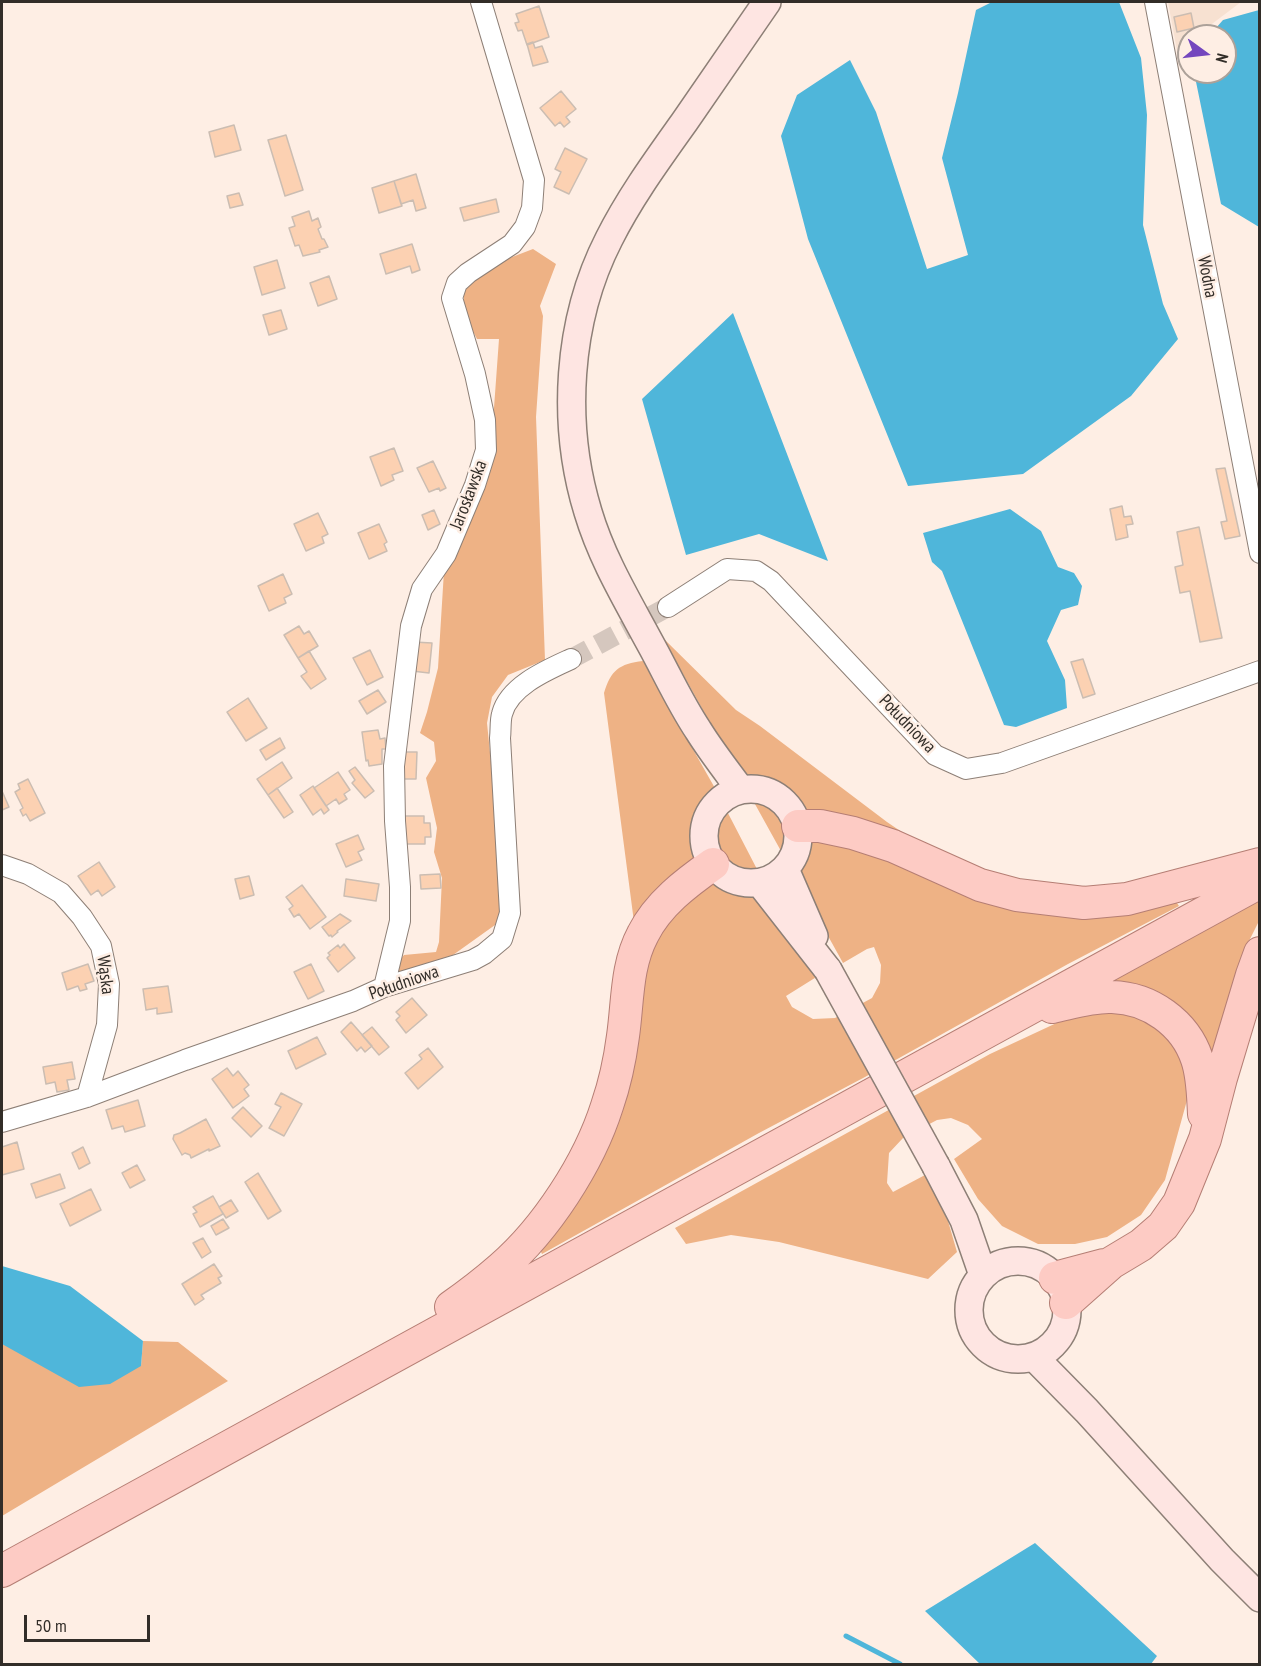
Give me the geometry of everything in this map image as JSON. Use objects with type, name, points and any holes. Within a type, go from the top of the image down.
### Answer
[{"type":"main road","points":[[729,795],[697,729],[611,570],[588,511],[579,474],[573,433],[574,360],[587,295],[609,240],[635,192],[767,2]]},
{"type":"main road","points":[[759,789],[777,795],[790,808],[798,826],[798,844],[791,862],[774,878],[760,883],[739,882],[729,878],[720,872],[706,852],[705,824],[710,811],[729,795],[759,789]]},
{"type":"main road","points":[[798,826],[820,826],[873,839],[911,853],[980,885],[1017,895],[1084,903],[1127,899],[1260,864]]},
{"type":"main road","points":[[367,1370],[502,1267],[530,1238],[564,1194],[590,1149],[607,1107],[619,1064],[633,959],[643,933],[658,911],[681,886],[713,864]]},
{"type":"main road","points":[[785,869],[828,970],[964,1220],[983,1275]]},
{"type":"main road","points":[[2,1571],[1260,882]]},
{"type":"main road","points":[[760,883],[828,970]]},
{"type":"main road","points":[[1061,1290],[1141,1245],[1163,1226],[1179,1203],[1205,1139],[1224,1066],[1260,953]]},
{"type":"main road","points":[[1019,1014],[1110,996],[1137,1001],[1162,1013],[1183,1033],[1197,1059],[1202,1088],[1205,1139]]},
{"type":"main road","points":[[964,1220],[1006,1262]]},
{"type":"main road","points":[[1006,1262],[1033,1263],[1045,1269],[1061,1290],[1066,1317],[1063,1330],[1045,1349],[1018,1360],[1001,1357],[987,1349],[976,1336],[970,1321],[969,1305],[973,1289],[983,1275],[993,1267],[1006,1262]]},
{"type":"main road","points":[[1045,1349],[1087,1411],[1222,1560],[1260,1598]]},
{"type":"street","name":"Jarosławska","points":[[384,987],[400,921],[394,766],[411,626],[422,589],[446,554],[475,486],[486,450],[485,420],[476,374],[452,298],[457,283],[468,273],[512,244],[525,227],[532,208],[534,180],[481,2]]},
{"type":"street","name":"Wodna","points":[[1155,2],[1260,553]]},
{"type":"street","name":"Południowa","points":[[668,607],[727,569],[756,571],[771,581],[936,755],[966,769],[1002,763],[1260,671]]},
{"type":"street","name":"Południowa","points":[[2,1122],[87,1097],[353,1001],[384,987],[473,960],[484,954],[502,939],[510,913],[500,738],[502,713],[512,695],[533,678],[571,659]]},
{"type":"street","name":"Wąska","points":[[2,865],[28,874],[61,893],[82,917],[101,946],[109,984],[107,1025],[87,1097]]},
{"type":"shaded area","points":[[1168,2],[1241,2],[1212,24],[1177,24],[1177,51]]},
{"type":"shaded area","points":[[533,249],[556,264],[540,306],[543,316],[536,417],[545,660],[508,675],[492,697],[487,723],[503,880],[502,920],[453,955],[397,974],[397,963],[404,955],[436,952],[439,942],[442,878],[434,852],[437,828],[426,778],[436,761],[434,742],[420,733],[438,668],[444,571],[491,449],[499,339],[477,339],[464,314],[464,282],[507,259]]},
{"type":"shaded area","points":[[663,638],[736,710],[887,822],[930,851],[996,880],[1173,897],[1179,906],[1068,964],[542,1254],[538,1246],[591,1172],[634,922],[604,693],[617,670],[622,666],[643,661],[716,790],[774,902],[818,976],[786,996],[792,1007],[813,1019],[835,1018],[872,998],[880,983],[881,965],[874,947],[843,963]]},
{"type":"shaded area","points":[[1259,900],[1259,921],[1246,947],[1212,1066],[1109,983]]},
{"type":"shaded area","points":[[1106,1009],[1133,1011],[1168,1034],[1181,1059],[1189,1093],[1165,1180],[1141,1215],[1107,1237],[1075,1244],[1038,1244],[1002,1226],[978,1199],[954,1159],[982,1139],[968,1125],[951,1118],[937,1120],[903,1138],[889,1153],[887,1183],[893,1192],[925,1175],[948,1221],[957,1252],[928,1279],[779,1242],[731,1235],[686,1244],[675,1228],[990,1054],[1063,1020]]},
{"type":"shaded area","points":[[143,1341],[178,1342],[228,1381],[2,1516],[2,1344],[141,1366]]},
{"type":"water","points":[[992,2],[1119,2],[1141,58],[1147,115],[1143,225],[1163,304],[1178,339],[1131,396],[1023,474],[908,486],[808,239],[781,136],[797,95],[850,60],[876,112],[927,269],[968,255],[942,158],[976,10]]},
{"type":"water","points":[[1260,10],[1259,227],[1221,204],[1196,84],[1237,84],[1237,24],[1220,24],[1223,20]]},
{"type":"water","points":[[733,313],[828,561],[759,534],[686,555],[642,399]]},
{"type":"water","points":[[1010,509],[1041,531],[1058,567],[1074,573],[1082,586],[1078,605],[1061,610],[1047,641],[1065,680],[1067,708],[1016,727],[1004,725],[942,571],[932,562],[923,533]]},
{"type":"water","points":[[2,1266],[70,1286],[143,1341],[141,1366],[110,1384],[79,1387],[2,1344]]},
{"type":"water","points":[[1035,1543],[1157,1656],[1151,1664],[980,1664],[925,1611]]},
{"type":"building","points":[[539,6],[549,37],[527,45],[522,30],[518,31],[515,23],[519,22],[516,14]]},
{"type":"building","points":[[1191,13],[1193,24],[1177,24],[1177,32],[1174,17]]},
{"type":"building","points":[[533,42],[535,48],[542,46],[548,62],[533,66],[527,44]]},
{"type":"building","points":[[561,91],[576,109],[566,117],[570,122],[564,127],[560,122],[555,126],[540,108]]},
{"type":"building","points":[[234,125],[241,150],[215,157],[209,132]]},
{"type":"building","points":[[286,135],[303,190],[285,196],[268,140]]},
{"type":"building","points":[[565,148],[587,159],[569,194],[554,187],[561,172],[555,169]]},
{"type":"building","points":[[416,174],[426,208],[416,211],[413,200],[401,204],[394,181]]},
{"type":"building","points":[[394,181],[402,206],[379,213],[372,188]]},
{"type":"building","points":[[239,193],[243,205],[230,208],[227,196]]},
{"type":"building","points":[[496,199],[499,212],[464,221],[460,208]]},
{"type":"building","points":[[309,211],[312,221],[318,218],[321,227],[318,229],[328,247],[319,250],[320,252],[303,256],[299,245],[295,246],[289,228],[295,226],[292,217]]},
{"type":"building","points":[[412,244],[420,270],[412,273],[410,266],[386,274],[380,254]]},
{"type":"building","points":[[277,260],[285,288],[262,295],[254,267]]},
{"type":"building","points":[[329,276],[337,299],[318,306],[310,283]]},
{"type":"building","points":[[281,310],[287,329],[269,335],[263,315]]},
{"type":"building","points":[[394,448],[403,471],[392,475],[394,480],[381,486],[370,457]]},
{"type":"building","points":[[433,461],[446,488],[429,492],[417,468]]},
{"type":"building","points":[[1225,468],[1240,536],[1225,539],[1221,522],[1227,521],[1216,469]]},
{"type":"building","points":[[1122,506],[1124,517],[1131,516],[1133,524],[1126,525],[1128,537],[1116,540],[1110,509]]},
{"type":"building","points":[[434,510],[440,524],[428,530],[422,515]]},
{"type":"building","points":[[318,513],[328,534],[322,537],[324,543],[306,551],[294,524]]},
{"type":"building","points":[[379,524],[387,542],[384,544],[387,551],[369,559],[358,533]]},
{"type":"building","points":[[1199,527],[1222,638],[1200,642],[1190,591],[1180,593],[1175,567],[1183,565],[1177,532]]},
{"type":"building","points":[[283,574],[292,594],[284,598],[286,603],[269,611],[258,586]]},
{"type":"building","points":[[299,626],[304,634],[309,631],[318,646],[298,658],[284,635]]},
{"type":"building","points":[[414,642],[432,643],[429,673],[412,671]]},
{"type":"building","points":[[370,650],[383,677],[367,685],[353,658]]},
{"type":"building","points":[[309,651],[326,679],[311,689],[301,676],[307,672],[298,658]]},
{"type":"building","points":[[1083,659],[1095,694],[1083,698],[1071,662]]},
{"type":"building","points":[[378,690],[386,702],[367,714],[359,701]]},
{"type":"building","points":[[248,698],[267,728],[246,741],[227,712]]},
{"type":"building","points":[[378,730],[380,739],[385,738],[386,749],[382,749],[382,764],[369,766],[368,760],[366,761],[362,732]]},
{"type":"building","points":[[280,738],[285,748],[266,760],[260,750]]},
{"type":"building","points":[[401,752],[417,752],[416,779],[400,779]]},
{"type":"building","points":[[282,762],[292,778],[268,795],[257,779]]},
{"type":"building","points":[[355,767],[374,791],[365,798],[352,783],[355,780],[349,771]]},
{"type":"building","points":[[338,772],[350,790],[344,794],[347,799],[339,804],[336,799],[326,806],[314,788]]},
{"type":"building","points":[[28,779],[45,813],[30,821],[26,814],[23,816],[20,810],[23,808],[15,792],[20,789],[18,784]]},
{"type":"building","points":[[313,786],[329,810],[324,814],[321,809],[313,815],[300,795]]},
{"type":"building","points":[[277,788],[293,812],[284,818],[268,795]]},
{"type":"building","points":[[2,791],[9,807],[2,810]]},
{"type":"building","points":[[405,816],[424,816],[424,823],[430,823],[431,837],[425,837],[425,844],[405,844]]},
{"type":"building","points":[[358,835],[364,849],[358,852],[362,860],[346,867],[336,844]]},
{"type":"building","points":[[99,862],[115,887],[102,896],[98,890],[91,895],[78,876]]},
{"type":"building","points":[[440,874],[441,888],[421,889],[420,875]]},
{"type":"building","points":[[249,876],[254,895],[240,899],[235,879]]},
{"type":"building","points":[[346,879],[379,884],[376,901],[344,896]]},
{"type":"building","points":[[302,885],[326,917],[310,929],[299,914],[294,917],[289,909],[293,906],[286,897]]},
{"type":"building","points":[[340,914],[351,921],[332,937],[329,936],[322,927]]},
{"type":"building","points":[[344,944],[355,958],[338,972],[327,958],[330,955],[328,953],[338,945],[340,948]]},
{"type":"building","points":[[88,964],[94,981],[85,984],[87,989],[80,991],[78,986],[67,990],[62,973]]},
{"type":"building","points":[[311,964],[324,991],[308,999],[294,972]]},
{"type":"building","points":[[168,986],[172,1012],[157,1014],[157,1008],[146,1010],[143,989]]},
{"type":"building","points":[[412,998],[427,1015],[406,1033],[396,1020],[400,1016],[396,1012]]},
{"type":"building","points":[[351,1022],[372,1046],[365,1052],[361,1047],[357,1051],[341,1032]]},
{"type":"building","points":[[372,1027],[389,1047],[379,1055],[362,1035]]},
{"type":"building","points":[[317,1037],[326,1054],[296,1069],[288,1051]]},
{"type":"building","points":[[428,1048],[443,1067],[418,1089],[405,1073],[422,1059],[419,1055]]},
{"type":"building","points":[[72,1062],[75,1079],[67,1080],[69,1090],[57,1092],[55,1082],[46,1084],[43,1067]]},
{"type":"building","points":[[227,1068],[233,1076],[238,1071],[249,1085],[244,1089],[249,1096],[233,1108],[212,1079]]},
{"type":"building","points":[[281,1093],[302,1104],[284,1136],[269,1128],[281,1107],[275,1104]]},
{"type":"building","points":[[138,1100],[145,1126],[125,1132],[123,1126],[112,1129],[106,1110]]},
{"type":"building","points":[[243,1107],[262,1126],[251,1137],[232,1118]]},
{"type":"building","points":[[206,1119],[220,1146],[191,1158],[185,1153],[182,1155],[173,1139],[174,1135]]},
{"type":"building","points":[[17,1142],[24,1169],[2,1175],[2,1147]]},
{"type":"building","points":[[83,1147],[90,1163],[79,1169],[72,1153]]},
{"type":"building","points":[[137,1165],[145,1180],[130,1188],[122,1173]]},
{"type":"building","points":[[258,1173],[281,1211],[268,1219],[245,1182]]},
{"type":"building","points":[[60,1174],[65,1188],[36,1198],[31,1184]]},
{"type":"building","points":[[91,1189],[101,1210],[70,1226],[60,1204]]},
{"type":"building","points":[[213,1196],[223,1214],[200,1227],[193,1214],[197,1212],[193,1207]]},
{"type":"building","points":[[231,1200],[238,1211],[226,1218],[219,1207]]},
{"type":"building","points":[[223,1219],[229,1228],[216,1235],[211,1226]]},
{"type":"building","points":[[203,1238],[211,1252],[202,1258],[193,1243]]},
{"type":"building","points":[[214,1264],[222,1276],[218,1278],[221,1283],[201,1295],[204,1299],[195,1305],[182,1284]]},
{"type":"waterway","points":[[846,1636],[900,1664]]},
{"type":"tunnel","points":[[571,659],[668,607]]}]
